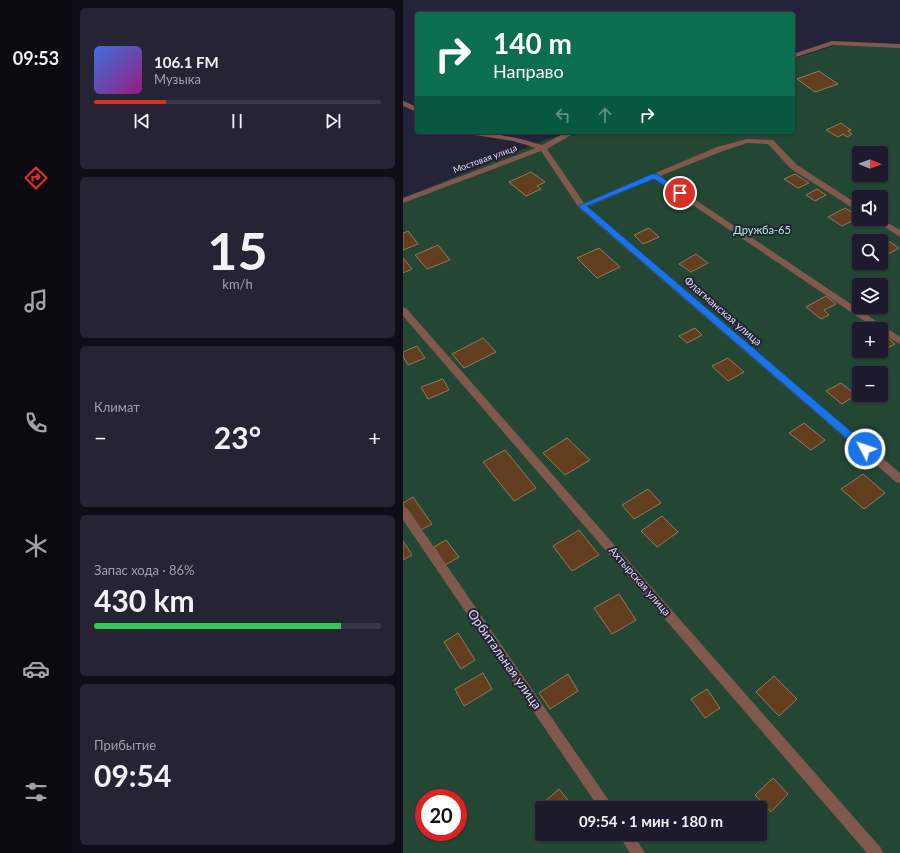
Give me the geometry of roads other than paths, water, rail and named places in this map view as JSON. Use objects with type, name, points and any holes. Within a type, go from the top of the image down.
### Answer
[{"type":"lane","points":[[795,55],[832,43],[900,46]]},
{"type":"lane","points":[[403,103],[415,109]]},
{"type":"lane","points":[[481,134],[513,139],[543,148]]},
{"type":"lane","name":"Мостовая улица","points":[[403,201],[543,148],[568,134]]},
{"type":"lane","points":[[582,206],[720,149],[747,141],[770,142],[794,166],[852,203]]},
{"type":"lane","name":"Флагманская улица","points":[[543,148],[582,206],[900,479]]},
{"type":"lane","points":[[655,176],[900,341]]},
{"type":"lane","points":[[888,226],[900,234]]},
{"type":"lane","name":"Ахтырская улица","points":[[403,310],[876,853]]},
{"type":"lane","name":"Орбитальная улица","points":[[403,511],[602,801]]},
{"type":"lane","points":[[630,841],[638,853]]},
{"type":"park label","name":"Дружба-65","points":[[762,230]]}]
